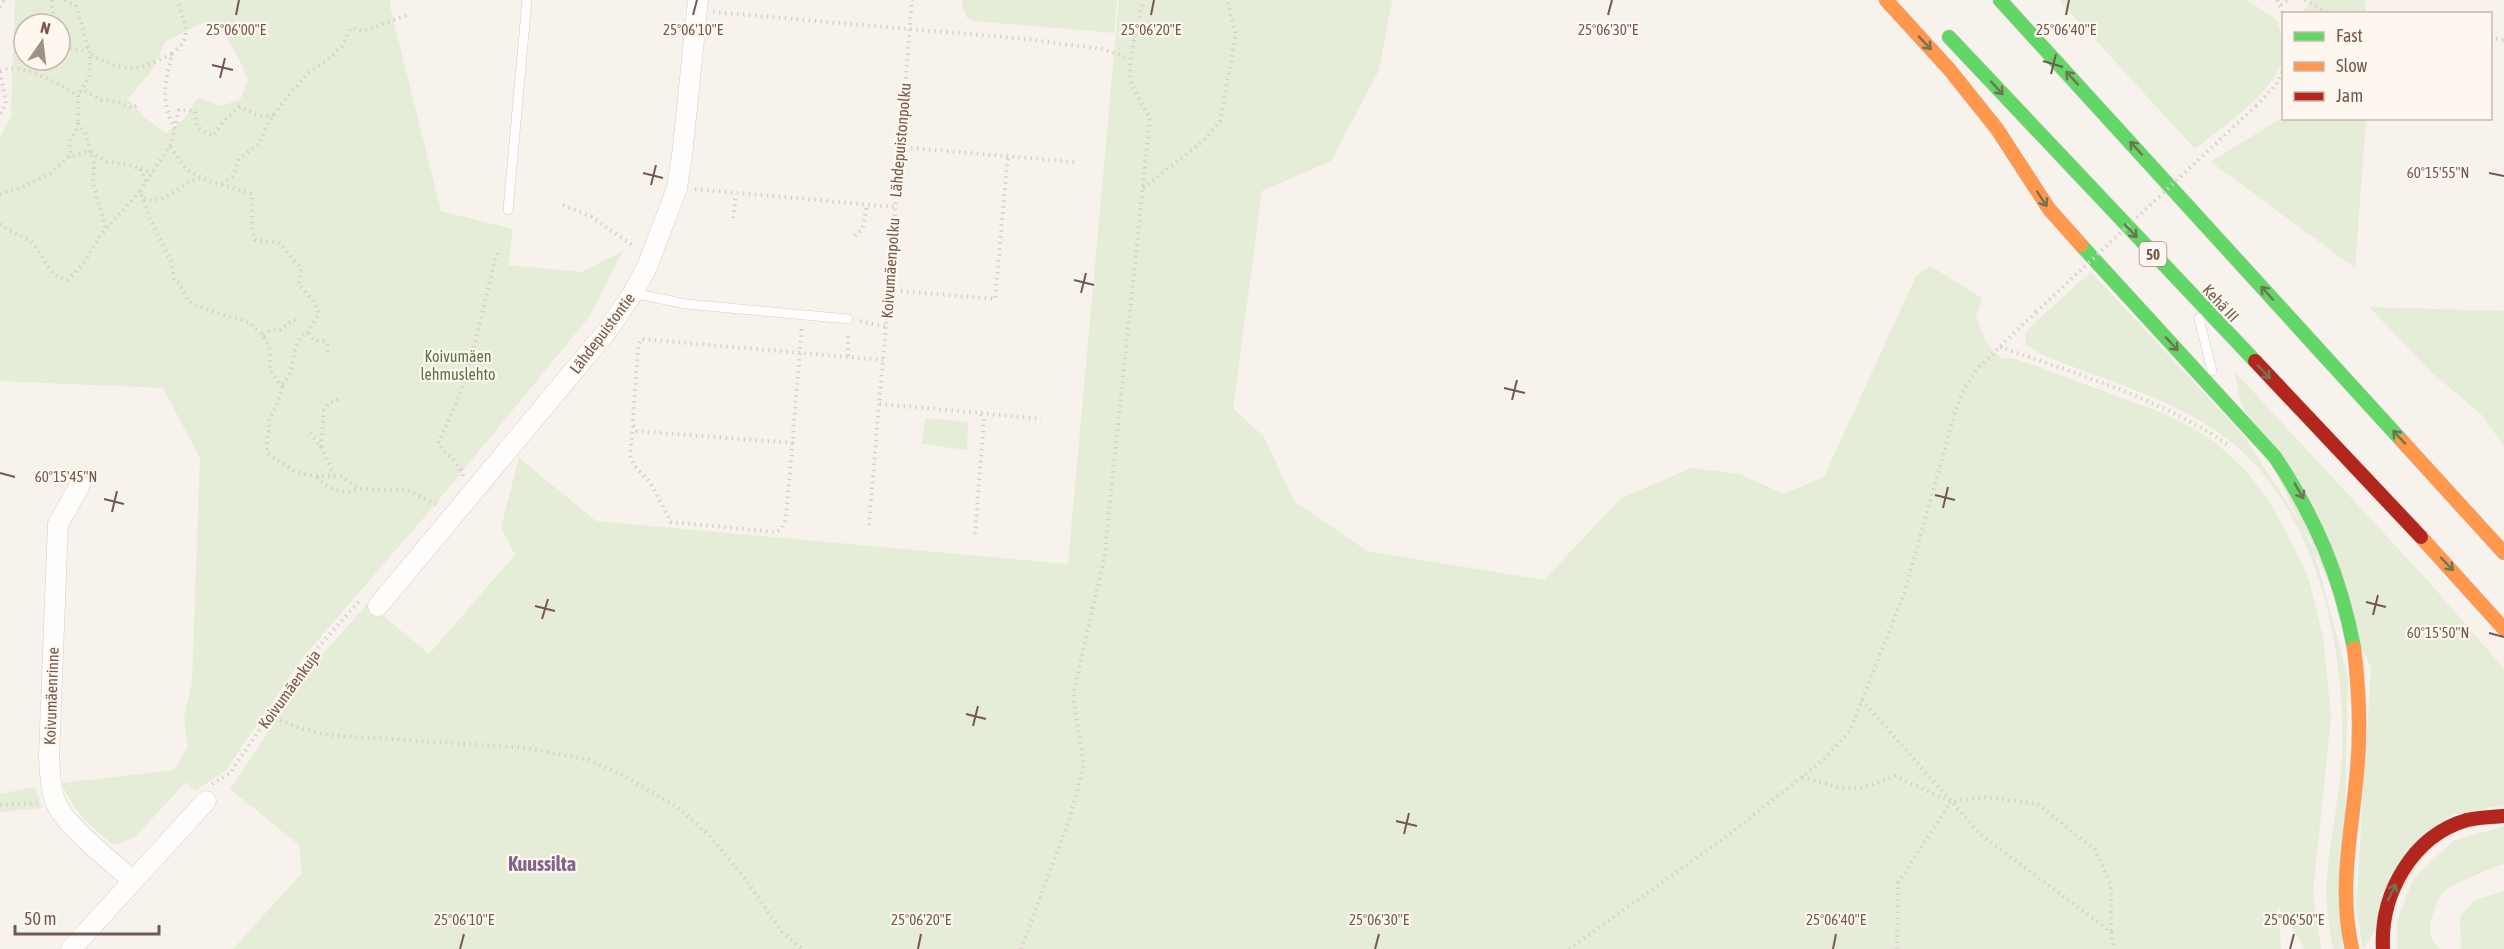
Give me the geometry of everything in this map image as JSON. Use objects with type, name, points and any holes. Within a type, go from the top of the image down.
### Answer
[{"type":"highway","points":[[1886,0],[1949,69],[1997,129],[2049,209],[2275,457],[2295,483],[2312,514],[2327,549],[2348,612],[2359,679],[2357,771],[2345,871],[2346,920],[2352,949]]},
{"type":"highway","points":[[2000,0],[2504,553]]},
{"type":"highway","name":"Kehä III","points":[[1938,26],[2457,575],[2504,629]]},
{"type":"highway","points":[[2439,480],[2504,532]]},
{"type":"highway","points":[[2392,507],[2447,588]]},
{"type":"highway","points":[[2383,949],[2382,925],[2387,902],[2410,861],[2427,842],[2467,820],[2504,816]]},
{"type":"street","name":"Lähdepuistontie","points":[[370,602],[607,331],[633,292],[659,239],[677,188],[698,5]]},
{"type":"street","name":"Koivumäenrinne","points":[[80,485],[58,524],[48,755],[56,801],[71,824],[132,880]]},
{"type":"street","points":[[71,949],[204,804]]},
{"type":"lane","points":[[508,210],[526,0]]},
{"type":"lane","points":[[633,292],[686,303],[848,319]]},
{"type":"lane","points":[[2194,298],[2217,392]]},
{"type":"path","points":[[0,7],[4,0]]},
{"type":"path","points":[[0,194],[21,188],[51,173],[71,154],[69,142],[77,129],[79,94],[89,77],[90,54],[82,19],[76,6],[65,0]]},
{"type":"path","points":[[90,54],[103,61],[132,68],[141,67],[172,54],[183,45],[188,33],[177,0]]},
{"type":"path","name":"Lähdepuistonpolku","points":[[677,188],[894,207],[912,0]]},
{"type":"path","points":[[1021,949],[1070,817],[1084,765],[1073,695],[1104,559],[1143,188],[1150,118],[1131,83],[1129,58],[1133,50],[1143,0]]},
{"type":"path","points":[[1143,188],[1202,142],[1220,121],[1236,34],[1227,0]]},
{"type":"path","points":[[2279,2],[2287,0]]},
{"type":"path","points":[[2305,0],[2326,12]]},
{"type":"path","points":[[698,5],[1102,49],[1129,58]]},
{"type":"path","points":[[222,184],[233,176],[239,159],[259,144],[274,115],[307,74],[342,46],[351,28],[364,31],[407,15]]},
{"type":"path","points":[[72,48],[85,51],[87,47]]},
{"type":"path","points":[[172,54],[165,81],[166,113],[176,129]]},
{"type":"path","points":[[0,114],[6,103],[0,71],[8,67],[48,77],[79,94]]},
{"type":"path","points":[[1569,949],[1727,836],[1823,760],[1850,730],[1905,591],[1956,409],[1971,377],[2036,312],[2256,106],[2276,85],[2282,69]]},
{"type":"path","points":[[79,94],[84,90],[101,100],[119,102],[130,108],[139,105]]},
{"type":"path","points":[[0,225],[25,237],[37,249],[51,271],[62,279],[68,280],[84,263],[106,229],[147,183],[170,147],[179,110],[184,108],[195,111],[197,127],[212,136],[239,107],[255,115],[265,117],[274,115]]},
{"type":"path","points":[[78,124],[85,132],[94,163],[93,183],[106,229]]},
{"type":"path","points":[[170,147],[184,168],[201,178],[252,194],[251,226],[255,240],[278,242],[288,255],[298,262],[302,274],[299,285],[313,300],[319,313],[309,333],[299,337],[294,350],[290,376],[282,384],[281,394],[268,422],[270,429],[267,435],[267,453],[294,471],[317,476],[334,475],[358,489]]},
{"type":"path","points":[[899,147],[1075,162]]},
{"type":"path","points":[[68,158],[90,152],[107,162],[153,173]]},
{"type":"path","points":[[889,290],[995,299],[1008,156]]},
{"type":"path","points":[[140,169],[147,183]]},
{"type":"path","points":[[144,198],[155,200],[166,198],[190,180],[201,178]]},
{"type":"path","points":[[140,191],[149,217],[172,264],[174,280],[179,283],[189,302],[216,313],[249,322],[263,335],[270,350],[270,369],[282,384]]},
{"type":"path","points":[[733,218],[736,194]]},
{"type":"path","points":[[855,236],[863,228],[867,204]]},
{"type":"path","points":[[564,205],[592,217],[635,247]]},
{"type":"path","name":"Koivumäenpolku","points":[[848,319],[885,327],[894,207]]},
{"type":"path","points":[[630,256],[640,236]]},
{"type":"path","points":[[471,471],[463,480],[460,466],[438,443],[457,402],[486,303],[496,256],[500,249]]},
{"type":"path","points":[[803,314],[800,352],[794,443],[786,519],[782,528],[776,532],[671,522],[650,482],[633,464],[630,453],[638,350],[641,339],[800,352],[848,356],[883,360]]},
{"type":"path","points":[[848,319],[848,356]]},
{"type":"path","points":[[263,335],[271,330],[280,330],[290,321],[298,321]]},
{"type":"path","points":[[868,525],[885,327]]},
{"type":"path","points":[[309,333],[311,339],[324,341],[327,356]]},
{"type":"path","points":[[2000,347],[2085,376],[2158,406],[2199,425],[2231,447]]},
{"type":"path","points":[[334,475],[321,447],[324,410],[330,402],[339,398]]},
{"type":"path","points":[[879,404],[1041,419]]},
{"type":"path","points":[[975,535],[984,418],[980,413]]},
{"type":"path","points":[[633,425],[637,431],[645,432],[794,443]]},
{"type":"path","points":[[310,434],[316,444],[321,447]]},
{"type":"path","points":[[317,476],[327,488],[339,492],[358,489],[407,490],[441,506],[434,515]]},
{"type":"path","name":"Koivumäenkuja","points":[[204,804],[203,789],[230,773],[308,659],[370,602]]},
{"type":"path","points":[[1862,700],[1980,834],[2111,932]]},
{"type":"path","points":[[269,716],[299,728],[328,735],[528,748],[566,754],[597,764],[622,775],[677,807],[709,835],[743,876],[782,932],[802,949]]},
{"type":"path","points":[[1802,777],[1838,787],[1863,788],[1895,776],[1951,801],[1983,797],[2038,804],[2095,850],[2111,885],[2111,932],[2114,949]]},
{"type":"path","points":[[0,805],[56,801]]},
{"type":"path","points":[[1897,949],[1898,883],[1951,801]]},
{"type":"green space","name":"Koivumäen lehmuslehto","points":[[15,0],[390,0],[441,211],[513,229],[508,265],[582,272],[623,251],[589,317],[433,507],[304,656],[226,770],[195,791],[186,782],[135,837],[114,845],[77,811],[62,783],[174,770],[188,746],[184,718],[192,682],[200,458],[163,388],[0,381],[0,138],[11,116],[13,72],[72,72],[72,12],[15,12]],"holes":[[[204,22],[225,34],[248,81],[240,100],[220,106],[198,97],[185,118],[166,133],[145,118],[128,99],[152,70],[165,42]]]},
{"type":"green space","points":[[962,0],[1117,0],[1114,33],[974,21],[967,18]]},
{"type":"green space","points":[[1119,0],[1392,0],[1379,70],[1331,161],[1262,191],[1233,408],[1264,437],[1294,501],[1367,551],[1544,580],[1621,498],[1692,468],[1740,474],[1783,494],[1824,477],[1916,276],[1930,266],[1982,298],[1976,317],[1985,341],[2002,359],[2011,358],[2030,364],[2160,412],[2215,442],[2245,470],[2268,499],[2309,580],[2323,637],[2331,717],[2313,892],[2321,949],[2305,949],[2278,906],[2281,949],[233,949],[302,873],[299,845],[230,789],[316,662],[368,603],[429,654],[515,555],[501,527],[519,458],[596,521],[1068,564]]},
{"type":"green space","points":[[2059,0],[2247,0],[2277,20],[2282,39],[2282,58],[2272,80],[2249,106],[2195,149]]},
{"type":"green space","points":[[2310,0],[2365,0],[2366,12],[2304,12]]},
{"type":"green space","points":[[2282,118],[2282,120],[2366,120],[2355,268],[2211,162]]},
{"type":"green space","points":[[2091,272],[2243,435],[2311,540],[2348,678],[2342,949],[2333,949],[2327,886],[2328,862],[2341,770],[2342,711],[2338,666],[2330,620],[2317,575],[2300,532],[2278,493],[2249,459],[2215,430],[2174,407],[2040,354],[2026,344],[2025,334],[2031,326]]},
{"type":"green space","points":[[2369,307],[2504,311],[2504,446],[2481,414],[2432,373]]},
{"type":"green space","points":[[2235,372],[2429,582],[2504,669],[2504,805],[2452,815],[2363,949],[2356,908],[2371,667],[2240,400]]},
{"type":"green space","points":[[925,418],[968,422],[967,450],[922,444]]},
{"type":"green space","points":[[35,787],[42,808],[0,812],[0,794]]},
{"type":"green space","points":[[2504,826],[2504,864],[2461,882],[2439,897],[2430,930],[2432,940],[2440,949],[2397,949],[2397,922],[2413,879],[2453,841]]},
{"type":"green space","points":[[2504,891],[2504,949],[2461,949],[2460,916],[2475,900]]},
{"type":"traffic: fast","points":[[2000,0],[2402,441]]},
{"type":"traffic: fast","points":[[1949,37],[2255,361]]},
{"type":"traffic: fast","points":[[2081,245],[2275,457],[2303,503],[2325,548],[2342,596],[2354,648]]},
{"type":"traffic: slow","points":[[1886,0],[1949,69],[1997,129],[2049,209],[2081,245]]},
{"type":"traffic: slow","points":[[2402,441],[2504,553]]},
{"type":"traffic: slow","points":[[2421,537],[2504,629]]},
{"type":"traffic: slow","points":[[2352,949],[2346,904],[2346,882],[2359,740],[2354,648]]},
{"type":"traffic: jam","points":[[2255,361],[2421,537]]},
{"type":"traffic: jam","points":[[2383,949],[2383,928],[2387,908],[2403,870],[2415,853],[2447,828],[2467,820],[2504,816]]},
{"type":"district","name":"Kuussilta","points":[[542,863]]}]
